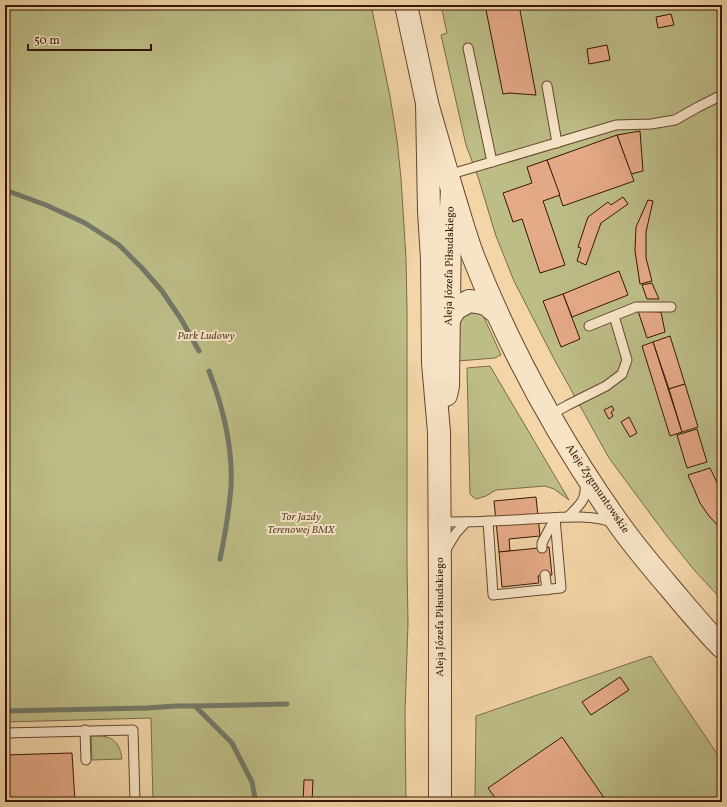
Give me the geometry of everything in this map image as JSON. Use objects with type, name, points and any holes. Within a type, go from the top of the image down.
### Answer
[{"type":"street","name":"Aleja Józefa Piłsudskiego","points":[[406,5],[427,103],[450,182],[448,386],[439,432]]},
{"type":"street","name":"Aleja Józefa Piłsudskiego","points":[[427,103],[429,211],[432,259],[433,364],[439,432],[440,802]]},
{"type":"street","name":"Aleje Zygmuntowskie","points":[[450,182],[473,254],[497,313],[550,415],[584,472],[621,527],[684,605],[722,648]]},
{"type":"street","points":[[449,318],[455,309],[469,301],[486,304],[497,313]]},
{"type":"lane","points":[[468,48],[492,162]]},
{"type":"lane","points":[[547,86],[557,143]]},
{"type":"lane","points":[[450,182],[492,162],[616,124],[651,124],[675,120],[722,96]]},
{"type":"lane","points":[[589,326],[636,307],[671,307]]},
{"type":"lane","points":[[550,415],[606,386],[622,374],[627,360],[614,316]]},
{"type":"lane","points":[[568,517],[586,494],[584,472]]},
{"type":"lane","points":[[440,522],[568,517],[606,520],[621,527]]},
{"type":"lane","points":[[542,548],[542,542],[555,518]]},
{"type":"lane","points":[[488,521],[494,595],[561,588],[555,518]]},
{"type":"lane","points":[[440,560],[456,533],[466,522]]},
{"type":"lane","points":[[545,575],[547,590]]},
{"type":"lane","points":[[84,730],[86,760]]},
{"type":"lane","points":[[5,733],[133,730],[135,802]]},
{"type":"green space","name":"Park Ludowy","points":[[5,5],[371,5],[390,96],[397,140],[406,258],[408,623],[405,712],[406,802],[153,802],[151,718],[5,722]]},
{"type":"green space","points":[[441,5],[722,5],[722,600],[695,571],[666,535],[609,458],[554,359],[514,281],[496,236],[478,177],[466,145],[441,35],[447,33]]},
{"type":"green space","points":[[466,309],[482,313],[501,355],[495,358],[458,361],[459,316]]},
{"type":"green space","points":[[490,366],[569,500],[554,489],[545,486],[496,490],[486,496],[476,499],[470,494],[467,368]]},
{"type":"green space","points":[[651,656],[722,761],[722,802],[475,802],[476,716]]},
{"type":"green space","points":[[91,736],[103,736],[112,740],[119,747],[122,759],[92,760]]},
{"type":"building","points":[[485,5],[519,5],[536,95],[503,94]]},
{"type":"building","points":[[671,14],[674,25],[658,28],[656,17]]},
{"type":"building","points":[[607,45],[610,60],[589,64],[587,49]]},
{"type":"building","points":[[640,131],[643,171],[631,174],[617,135]]},
{"type":"building","points":[[617,135],[634,181],[563,206],[547,160]]},
{"type":"building","points":[[547,160],[560,195],[543,201],[565,265],[540,273],[522,219],[513,222],[503,193],[532,183],[527,167]]},
{"type":"building","points":[[623,197],[628,204],[601,223],[586,265],[577,261],[581,248],[578,247],[588,217],[608,202],[611,205]]},
{"type":"building","points":[[648,200],[653,201],[646,232],[646,258],[652,281],[640,284],[635,251],[636,227]]},
{"type":"building","points":[[619,271],[628,295],[572,317],[563,294]]},
{"type":"building","points":[[652,283],[659,299],[647,299],[642,285]]},
{"type":"building","points":[[563,294],[580,339],[561,347],[543,301]]},
{"type":"building","points":[[638,311],[661,312],[665,332],[647,338]]},
{"type":"building","points":[[670,336],[685,384],[669,389],[653,342]]},
{"type":"building","points":[[653,342],[682,432],[670,436],[642,346]]},
{"type":"building","points":[[685,384],[698,427],[682,432],[669,389]]},
{"type":"building","points":[[612,406],[614,410],[611,412],[613,416],[609,419],[604,410]]},
{"type":"building","points":[[629,417],[637,433],[630,437],[621,422]]},
{"type":"building","points":[[697,429],[707,462],[687,468],[677,435]]},
{"type":"building","points":[[710,468],[722,493],[722,530],[709,516],[700,503],[688,475]]},
{"type":"building","points":[[536,497],[540,536],[509,539],[510,551],[499,552],[494,501]]},
{"type":"building","points":[[549,547],[552,575],[538,576],[539,583],[502,587],[499,552]]},
{"type":"building","points":[[620,677],[629,690],[591,715],[582,702]]},
{"type":"building","points":[[562,737],[607,802],[498,802],[488,788]]},
{"type":"building","points":[[72,753],[75,802],[5,802],[5,755]]},
{"type":"building","points":[[304,780],[313,780],[312,802],[303,802]]},
{"type":"waterway","points":[[5,190],[46,205],[85,223],[119,245],[162,291],[181,319],[199,351]]},
{"type":"waterway","points":[[209,371],[223,413],[229,443],[231,472],[227,523],[220,559]]},
{"type":"waterway","points":[[195,706],[287,704]]},
{"type":"waterway","points":[[5,711],[195,706],[232,743],[252,782],[255,798],[253,802]]},
{"type":"park label","name":"Tor Jazdy Terenowej BMX","points":[[301,523]]}]
